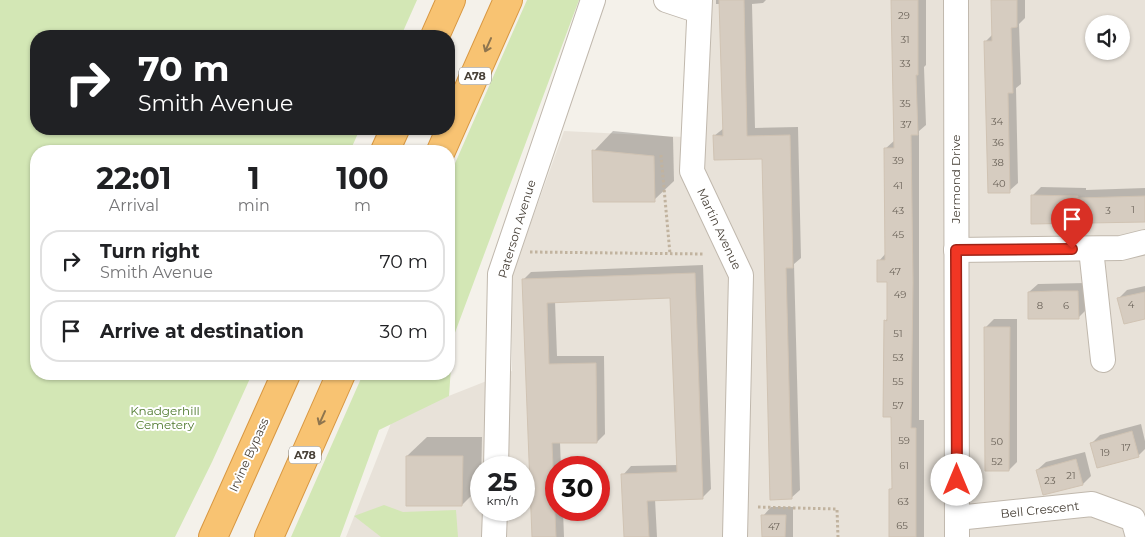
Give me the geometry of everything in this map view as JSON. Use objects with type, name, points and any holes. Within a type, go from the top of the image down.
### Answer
[{"type":"highway","points":[[438,30],[451,0]]},
{"type":"highway","name":"A78","points":[[455,119],[508,0]]},
{"type":"highway","name":"Irvine Bypass","points":[[213,537],[283,380]]},
{"type":"highway","name":"A78","points":[[268,537],[339,380]]},
{"type":"street","name":"Paterson Avenue","points":[[496,456],[500,274],[593,0]]},
{"type":"street","name":"Martin Avenue","points":[[666,0],[700,6],[692,171],[741,275],[735,537]]},
{"type":"street","name":"Jermond Drive","points":[[956,0],[957,528]]},
{"type":"street","points":[[956,250],[1120,248],[1145,242]]},
{"type":"street","points":[[1091,249],[1103,360]]},
{"type":"street","name":"Bell Crescent","points":[[957,528],[1092,504],[1133,519],[1138,537]]},
{"type":"street","points":[[494,537],[495,521]]},
{"type":"path","points":[[661,155],[670,254]]},
{"type":"path","points":[[507,252],[704,254]]},
{"type":"path","points":[[735,507],[837,509],[838,537]]},
{"type":"shaded area","points":[[712,0],[1145,0],[1145,537],[346,537],[393,418],[512,371],[512,275],[564,131],[704,138]]},
{"type":"green space","name":"Knadgerhill Cemetery","points":[[0,0],[417,0],[404,30],[30,30],[30,135],[357,135],[353,145],[30,145],[30,380],[249,380],[175,537],[0,537]]},
{"type":"green space","points":[[527,0],[579,0],[455,333],[455,163]]},
{"type":"green space","points":[[360,380],[450,380],[449,396],[379,430],[340,537],[291,537]]},
{"type":"green space","points":[[384,505],[403,512],[456,510],[458,537],[381,537],[354,516]]},
{"type":"building","points":[[719,0],[744,0],[747,136],[790,135],[793,268],[786,268],[792,499],[770,500],[762,159],[714,160],[713,135],[723,136]]},
{"type":"building","points":[[891,0],[918,0],[918,75],[916,75],[918,135],[911,135],[913,283],[911,428],[916,428],[916,537],[889,537],[889,489],[892,489],[891,417],[883,417],[884,320],[887,321],[887,282],[877,282],[877,260],[885,260],[884,148],[894,148]]},
{"type":"building","points":[[991,0],[1017,0],[1017,27],[1011,28],[1013,93],[1008,93],[1010,193],[988,193],[984,41],[992,41]]},
{"type":"building","points":[[592,150],[654,156],[655,202],[593,202]]},
{"type":"building","points":[[1031,195],[1078,196],[1078,198],[1145,196],[1145,222],[1031,224]]},
{"type":"building","points":[[695,273],[703,499],[647,501],[649,537],[624,537],[621,474],[677,472],[670,298],[547,303],[549,364],[596,363],[597,443],[552,443],[553,456],[545,456],[545,521],[555,521],[556,537],[532,537],[531,521],[535,521],[535,456],[529,456],[522,279]]},
{"type":"building","points":[[1078,291],[1079,319],[1028,319],[1028,292]]},
{"type":"building","points":[[1145,292],[1145,319],[1124,324],[1117,298]]},
{"type":"building","points":[[984,327],[1010,327],[1009,471],[985,471]]},
{"type":"building","points":[[1132,431],[1139,457],[1097,468],[1090,443]]},
{"type":"building","points":[[406,456],[463,456],[462,506],[406,506]]},
{"type":"building","points":[[1076,459],[1083,485],[1043,495],[1036,470]]},
{"type":"building","points":[[761,515],[786,515],[785,537],[762,537]]},
{"type":"route","points":[[957,480],[956,250],[1072,249]]}]
